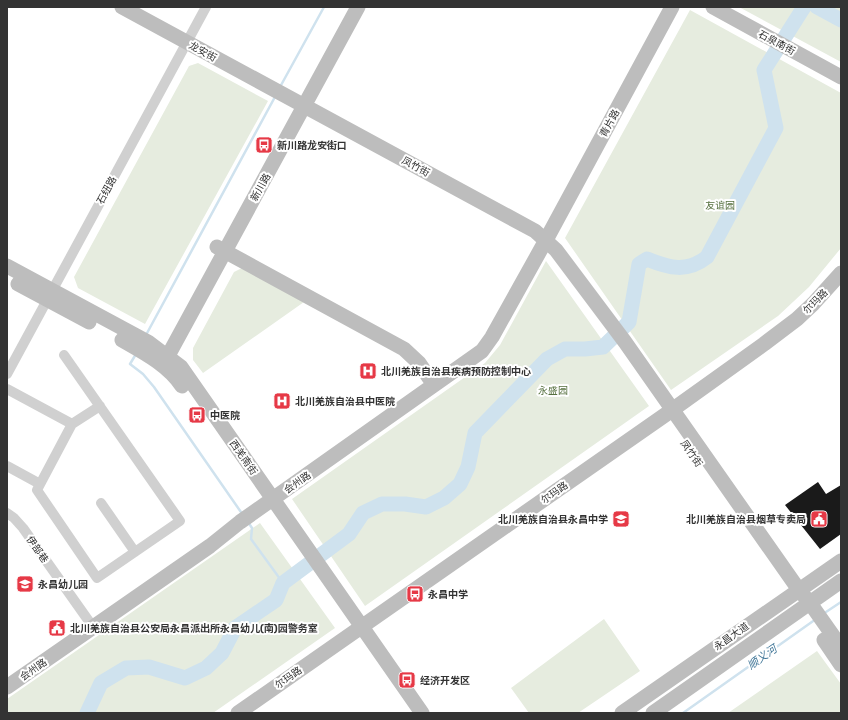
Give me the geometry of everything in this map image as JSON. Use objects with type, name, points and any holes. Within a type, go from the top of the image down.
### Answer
[{"type":"street","name":"龙安街","points":[[122,7],[290,97]]},
{"type":"street","name":"石纽路","points":[[7,374],[206,7]]},
{"type":"street","name":"新川路","points":[[161,359],[221,250],[290,97],[347,7]]},
{"type":"street","name":"新川路","points":[[290,97],[358,7]]},
{"type":"street","name":"青片路","points":[[546,240],[672,7]]},
{"type":"street","name":"石泉南街","points":[[713,7],[841,76]]},
{"type":"street","name":"凤竹街","points":[[290,97],[535,230],[546,240],[553,256],[621,344],[823,630],[841,665]]},
{"type":"street","name":"会州路","points":[[7,687],[210,546],[245,518],[475,357],[487,345],[546,240]]},
{"type":"street","points":[[221,250],[404,349],[419,363],[434,385]]},
{"type":"street","name":"西羌南街","points":[[7,266],[50,295],[140,344],[161,359],[269,501],[358,629],[422,713]]},
{"type":"street","name":"尔玛路","points":[[238,713],[764,344],[797,319],[841,273]]},
{"type":"street","name":"西羌南街","points":[[7,278],[50,295]]},
{"type":"street","points":[[64,355],[100,406],[180,521],[97,578],[37,490],[72,424],[100,406]]},
{"type":"street","points":[[7,389],[72,424]]},
{"type":"street","points":[[7,466],[40,484]]},
{"type":"street","points":[[101,503],[135,552]]},
{"type":"street","name":"伊部巷","points":[[7,513],[23,528],[93,627]]},
{"type":"street","name":"永昌大道","points":[[622,713],[841,560]]},
{"type":"street","name":"永昌大道","points":[[653,713],[809,610],[841,581]]},
{"type":"street","name":"西羌南街","points":[[358,629],[410,713]]},
{"type":"street","name":"凤竹街","points":[[823,630],[841,647]]},
{"type":"green space","points":[[739,7],[841,7],[841,62]]},
{"type":"green space","name":"友谊园","points":[[690,10],[841,93],[841,248],[809,287],[778,316],[671,390],[565,238]]},
{"type":"green space","points":[[198,63],[268,101],[145,324],[78,288],[74,277],[189,66]]},
{"type":"green space","name":"永盛园","points":[[546,261],[649,406],[365,606],[292,499],[485,363],[500,345]]},
{"type":"green space","points":[[242,268],[304,302],[203,373],[193,360],[193,348],[234,272]]},
{"type":"green space","points":[[260,523],[335,628],[213,713],[7,713],[7,699]]},
{"type":"green space","points":[[604,619],[640,671],[578,713],[529,713],[511,688]]},
{"type":"green space","points":[[817,651],[841,684],[841,713],[728,713]]},
{"type":"building","name":"北川羌族自治县烟草专卖局","points":[[818,482],[826,494],[841,485],[841,534],[820,549],[785,505]]},
{"type":"waterway","points":[[280,87],[324,7]]},
{"type":"waterway","points":[[87,713],[101,683],[126,668],[149,667],[185,678],[206,668],[222,653],[235,628],[276,600],[283,583],[349,534],[363,513],[382,504],[405,504],[426,507],[444,498],[460,484],[468,467],[475,433],[547,359],[565,349],[603,347],[629,322],[639,264],[647,259],[670,267],[685,267],[700,262],[707,257],[776,128],[764,70],[804,7]]},
{"type":"waterway","points":[[817,7],[841,20]]},
{"type":"waterway","points":[[146,335],[276,95]]},
{"type":"waterway","points":[[136,354],[130,364],[143,374],[154,387],[243,515]]},
{"type":"waterway","points":[[248,522],[252,528],[251,539],[283,583]]},
{"type":"waterway","name":"顺义河","points":[[823,614],[841,602]]},
{"type":"waterway","name":"顺义河","points":[[683,713],[816,619]]},
{"type":"place","name":"新川路龙安街口","points":[[264,145]]},
{"type":"place","name":"北川羌族自治县疾病预防控制中心","points":[[368,371]]},
{"type":"place","name":"北川羌族自治县中医院","points":[[282,401]]},
{"type":"place","name":"中医院","points":[[197,415]]},
{"type":"place","name":"北川羌族自治县永昌中学","points":[[621,519]]},
{"type":"place","name":"北川羌族自治县烟草专卖局","points":[[819,519]]},
{"type":"place","name":"永昌幼儿园","points":[[25,584]]},
{"type":"place","name":"永昌中学","points":[[415,594]]},
{"type":"place","name":"北川羌族自治县公安局永昌派出所永昌幼儿(南)园警务室","points":[[57,628]]},
{"type":"place","name":"经济开发区","points":[[407,680]]}]
